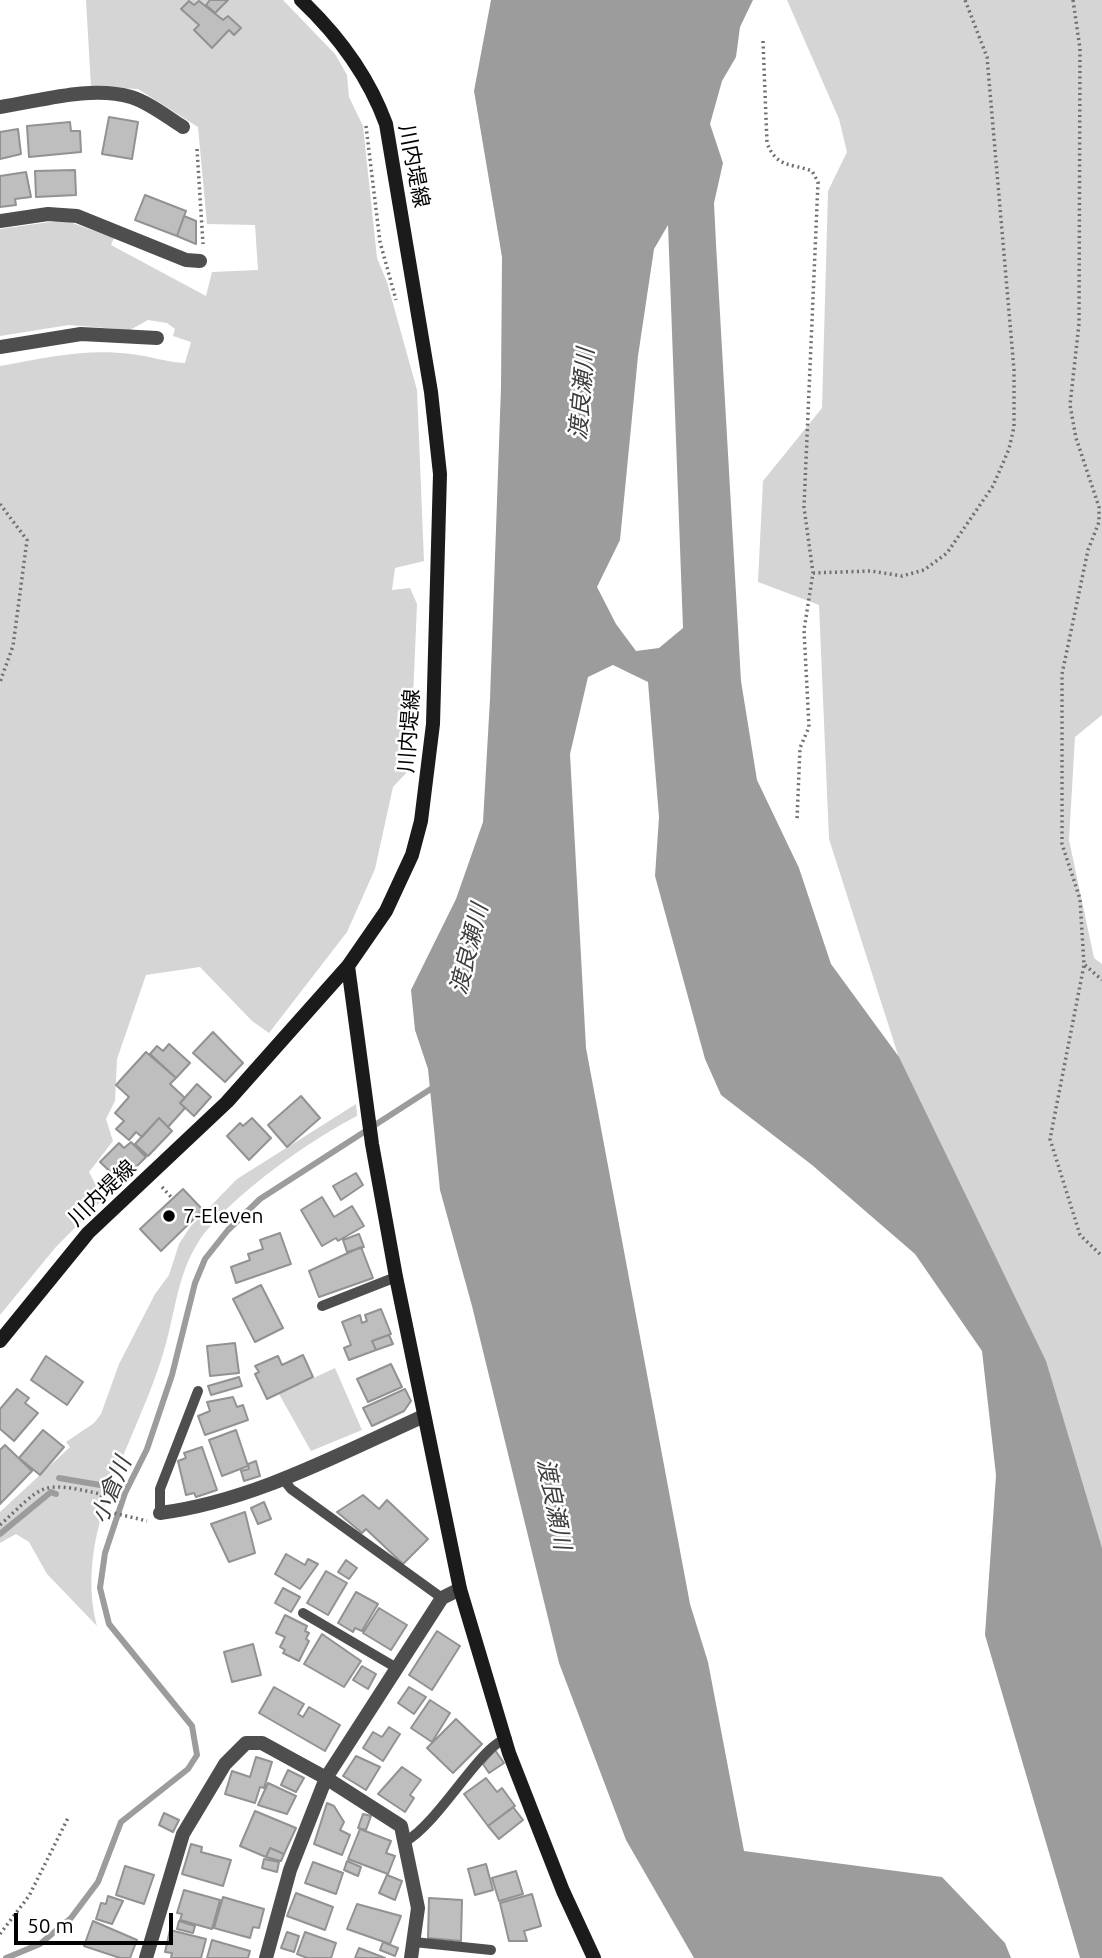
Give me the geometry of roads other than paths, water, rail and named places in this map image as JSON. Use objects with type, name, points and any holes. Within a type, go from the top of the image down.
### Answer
[{"type":"main road","name":"川内堤線","points":[[0,1341],[88,1234],[227,1102],[348,966],[400,884],[421,821],[433,724],[440,474],[431,392],[386,124],[374,93],[352,58],[301,0]]},
{"type":"main road","points":[[348,966],[372,1144],[396,1277],[460,1589],[507,1739],[544,1845],[594,1958]]},
{"type":"street","points":[[0,107],[91,93],[118,94],[150,106],[183,127]]},
{"type":"street","points":[[0,220],[48,214],[77,216],[186,260],[202,255]]},
{"type":"street","points":[[0,347],[81,334],[157,338]]},
{"type":"street","points":[[160,1513],[199,1508],[283,1479],[424,1416]]},
{"type":"street","points":[[270,1957],[290,1870],[326,1778],[395,1667],[442,1598],[460,1589]]},
{"type":"street","points":[[146,1958],[183,1834],[225,1764],[246,1743],[262,1743],[326,1778],[401,1826],[418,1908],[411,1958]]},
{"type":"lane","points":[[322,1306],[396,1277]]},
{"type":"lane","points":[[160,1513],[160,1489],[198,1391]]},
{"type":"lane","points":[[283,1479],[291,1489],[442,1598]]},
{"type":"lane","points":[[303,1613],[395,1667]]},
{"type":"lane","points":[[406,1841],[422,1831],[490,1748],[507,1739]]},
{"type":"lane","points":[[414,1942],[491,1950]]},
{"type":"water","name":"渡良瀬川","points":[[491,0],[753,0],[740,27],[736,57],[722,81],[710,124],[723,163],[714,203],[716,244],[741,681],[757,780],[799,868],[831,964],[899,1057],[1046,1361],[1102,1548],[1102,1958],[1080,1958],[985,1635],[996,1475],[982,1351],[915,1254],[812,1165],[721,1095],[705,1059],[655,876],[659,817],[648,682],[613,665],[588,677],[570,754],[586,1048],[690,1604],[708,1662],[744,1851],[942,1877],[1005,1943],[1011,1958],[694,1958],[626,1840],[559,1663],[472,1306],[440,1190],[428,1069],[415,1030],[411,990],[456,899],[483,822],[501,387],[502,257],[474,91]],"holes":[[[668,225],[683,628],[659,648],[636,651],[616,624],[597,587],[620,540],[638,356],[654,249]]]},
{"type":"waterway","name":"小倉川","points":[[6,1958],[40,1944],[71,1918],[98,1882],[121,1822],[188,1769],[197,1755],[192,1726],[109,1624],[100,1588],[105,1553],[125,1493],[147,1449],[172,1375],[195,1283],[205,1259],[228,1230],[260,1199],[437,1085]]},
{"type":"waterway","points":[[59,1478],[100,1485]]},
{"type":"waterway","points":[[0,1534],[51,1492],[56,1494]]},
{"type":"place","name":"7-Eleven","points":[[169,1216]]}]
